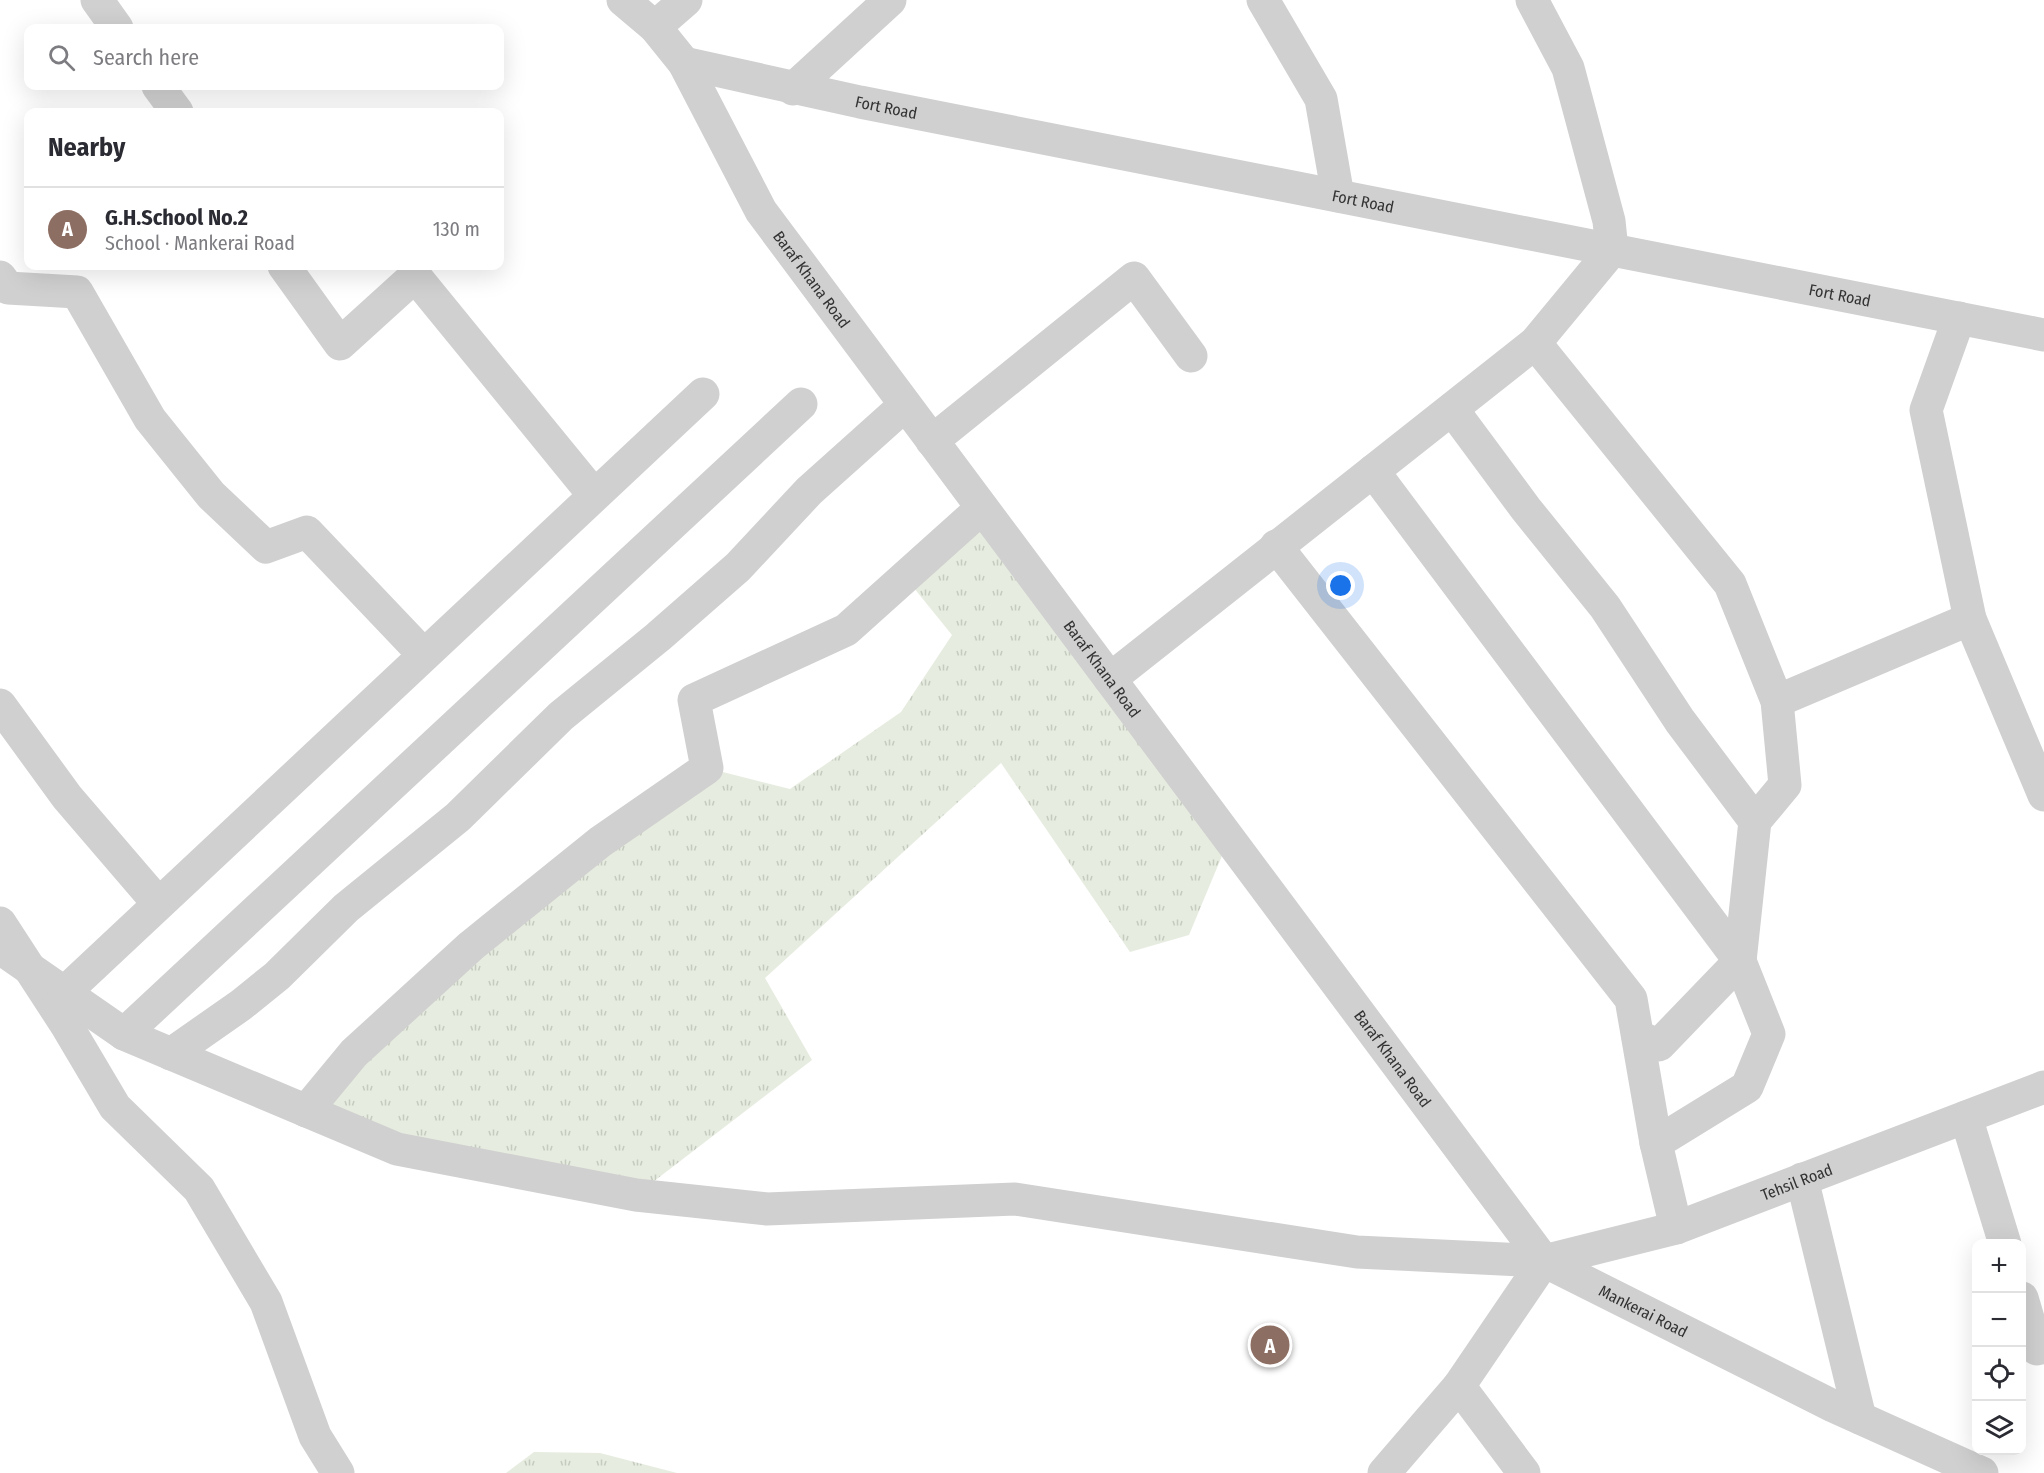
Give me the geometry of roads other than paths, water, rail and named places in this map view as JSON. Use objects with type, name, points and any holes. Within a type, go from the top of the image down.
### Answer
[{"type":"street","points":[[97,0],[114,24]]},
{"type":"street","points":[[623,0],[655,27],[684,63]]},
{"type":"street","points":[[655,27],[686,0]]},
{"type":"street","points":[[793,88],[890,0]]},
{"type":"street","points":[[1263,0],[1321,99],[1338,196]]},
{"type":"street","points":[[1110,679],[1535,343],[1612,250],[1609,221],[1568,68],[1532,0]]},
{"type":"street","name":"Fort Road","points":[[684,63],[793,88],[2044,335]]},
{"type":"street","name":"Baraf Khana Road","points":[[684,63],[761,211],[1544,1261]]},
{"type":"street","points":[[161,90],[174,108]]},
{"type":"street","points":[[288,270],[339,344],[415,276],[594,495]]},
{"type":"street","points":[[0,277],[8,288],[77,292],[150,419],[211,495],[266,547],[306,532],[424,655]]},
{"type":"street","points":[[932,441],[1134,278],[1191,356]]},
{"type":"street","points":[[1959,318],[1926,410],[1970,619],[2044,795]]},
{"type":"street","points":[[1535,343],[1730,584],[1777,701],[1785,785],[1755,821],[1740,961],[1659,1045],[1638,1037]]},
{"type":"street","points":[[64,993],[703,394]]},
{"type":"street","points":[[124,1034],[801,404]]},
{"type":"street","points":[[171,1054],[241,1005],[277,976],[346,908],[458,817],[561,716],[658,637],[738,567],[809,491],[905,405]]},
{"type":"street","points":[[1452,409],[1526,509],[1605,607],[1680,721],[1755,821]]},
{"type":"street","points":[[1373,471],[1740,961],[1769,1034],[1747,1087],[1656,1143]]},
{"type":"street","points":[[306,1111],[354,1053],[471,946],[600,842],[707,768],[694,700],[846,630],[982,507]]},
{"type":"street","points":[[1276,546],[1631,999],[1656,1143],[1676,1228]]},
{"type":"street","points":[[1777,701],[1970,619]]},
{"type":"street","points":[[0,705],[67,797],[158,903]]},
{"type":"street","points":[[0,923],[67,1026],[115,1107],[199,1189],[266,1302],[315,1436],[338,1473]]},
{"type":"street","points":[[0,948],[124,1034],[397,1149],[636,1195],[767,1209],[1016,1199],[1357,1252],[1544,1261]]},
{"type":"street","name":"Tehsil Road","points":[[1544,1261],[1676,1228],[2044,1087]]},
{"type":"street","points":[[1966,1117],[2003,1239]]},
{"type":"street","points":[[1802,1179],[1860,1418]]},
{"type":"street","points":[[1384,1473],[1458,1386],[1544,1261]]},
{"type":"street","name":"Mankerai Road","points":[[1544,1261],[1860,1418],[1982,1473]]},
{"type":"street","points":[[2026,1312],[2037,1349],[2044,1347]]},
{"type":"street","points":[[1458,1386],[1524,1473]]},
{"type":"place","name":"G.H.School No.2","points":[[1270,1345]]}]
